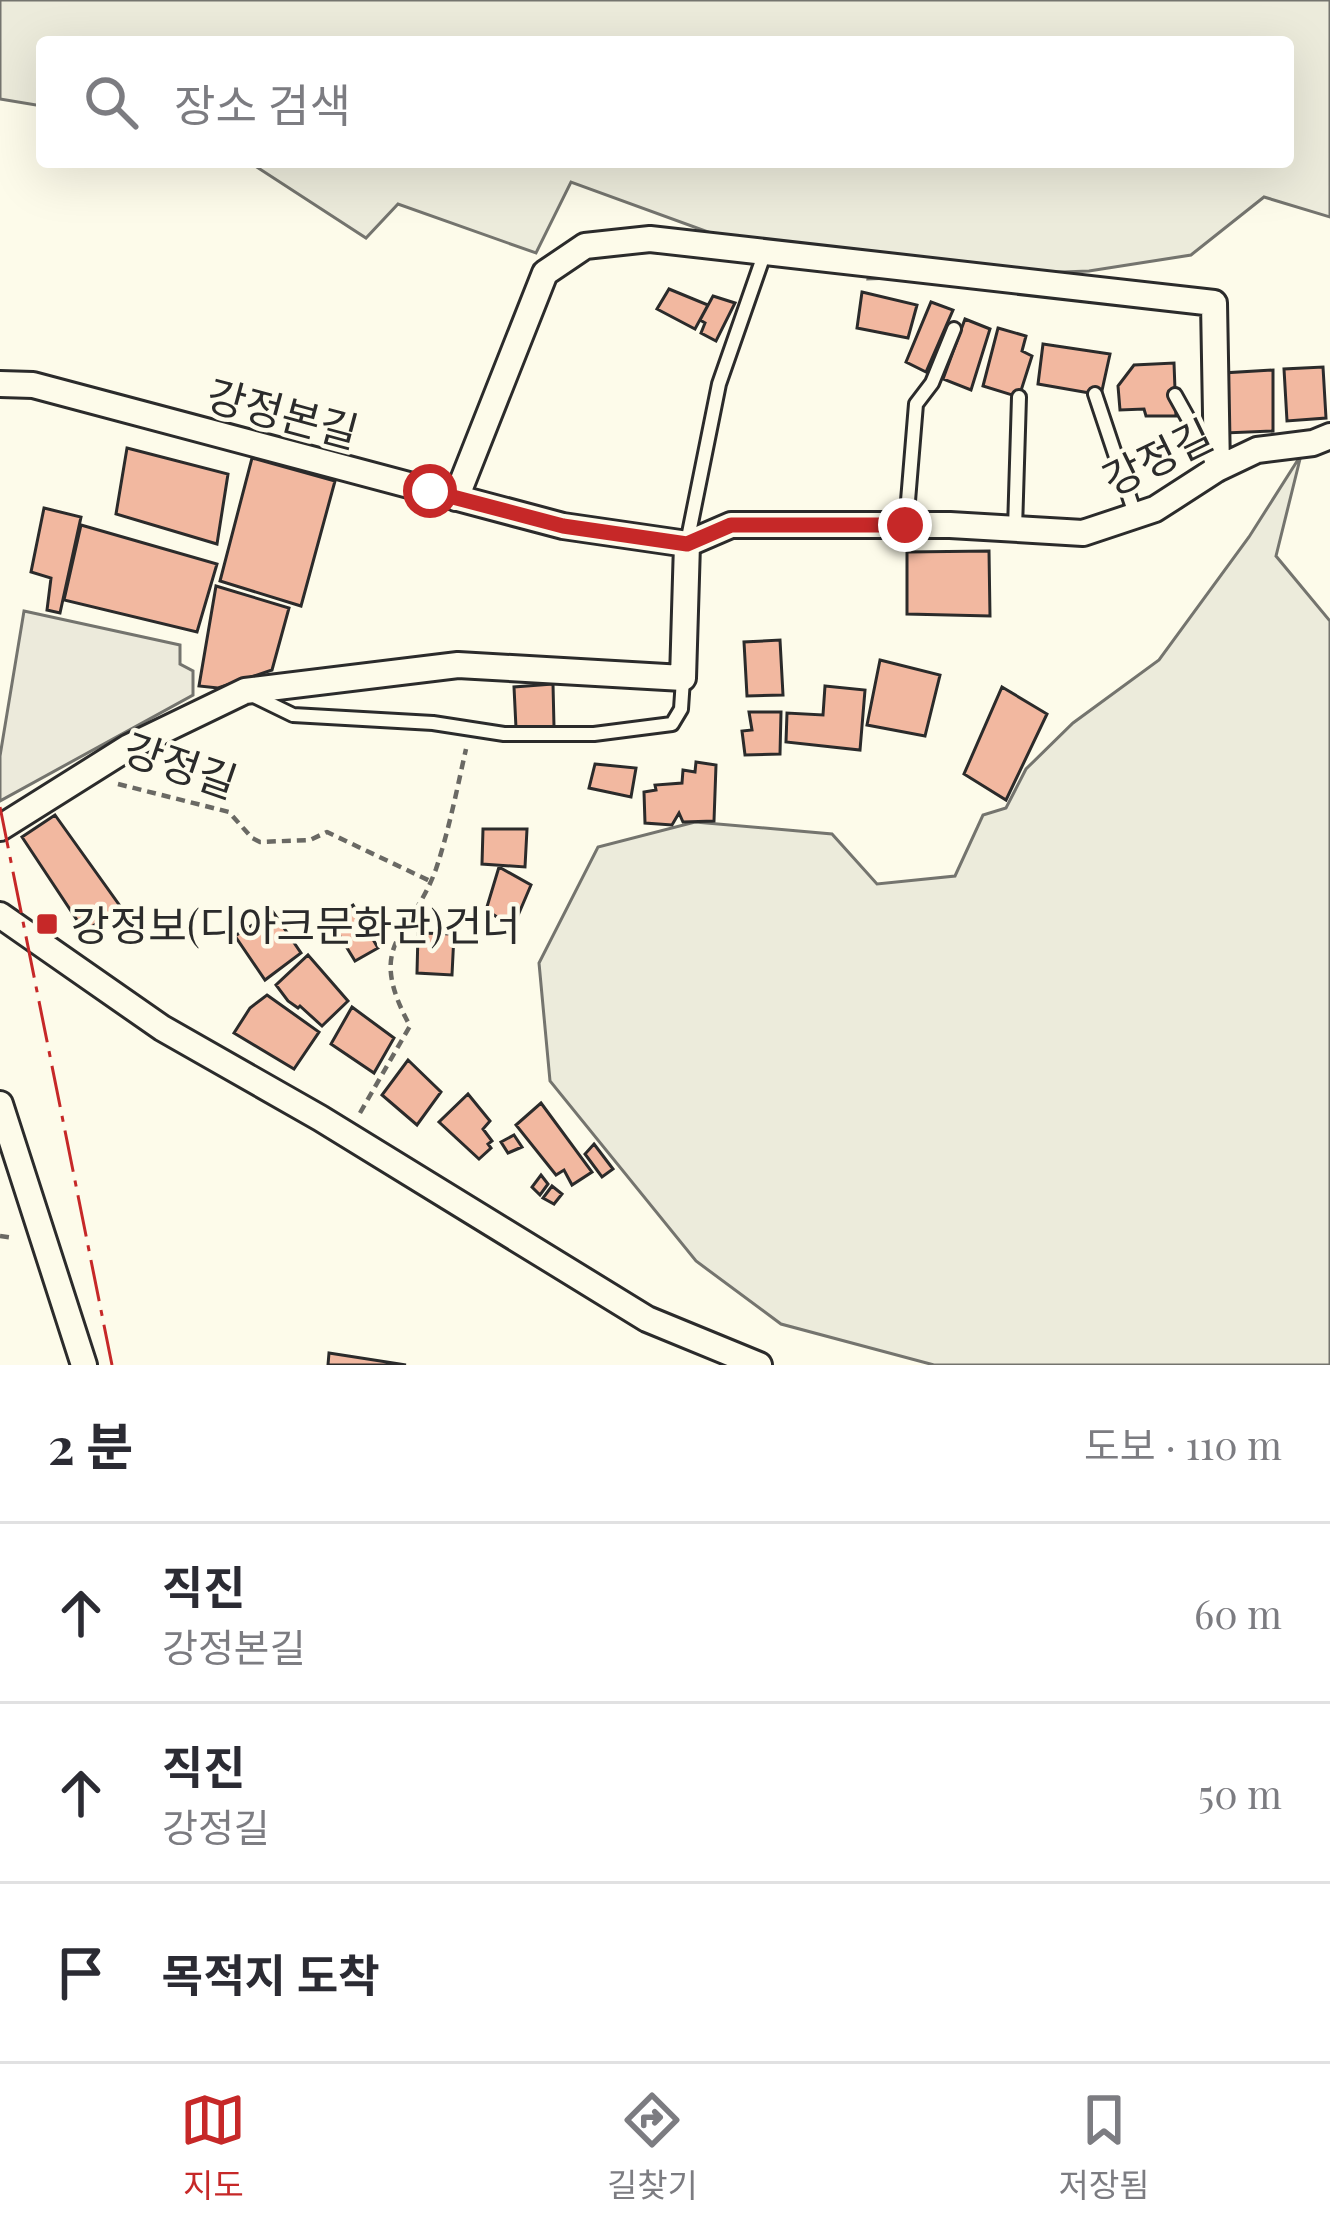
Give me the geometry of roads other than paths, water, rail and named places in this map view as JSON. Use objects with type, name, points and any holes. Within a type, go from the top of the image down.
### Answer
[{"type":"street","points":[[456,498],[545,273],[585,246],[650,239],[1214,302],[1217,470]]},
{"type":"street","name":"강정본길","points":[[0,384],[33,385],[563,526],[687,544]]},
{"type":"street","name":"강정길","points":[[683,677],[687,544],[731,525],[905,525],[1083,533],[1155,509],[1257,450],[1313,443],[1330,436]]},
{"type":"street","points":[[245,691],[458,665],[683,677]]},
{"type":"street","name":"강정길","points":[[0,828],[129,747],[245,691]]},
{"type":"street","points":[[0,915],[162,1028],[646,1319],[759,1365]]},
{"type":"street","points":[[0,1104],[84,1365]]},
{"type":"lane","points":[[687,544],[719,384],[765,252]]},
{"type":"lane","points":[[905,525],[916,404],[932,383],[953,329]]},
{"type":"lane","points":[[1095,394],[1136,516]]},
{"type":"lane","points":[[1175,395],[1217,470]]},
{"type":"lane","points":[[1015,529],[1019,397]]},
{"type":"lane","name":"강정길","points":[[245,691],[293,715],[551,736],[672,724],[681,710],[683,677]]},
{"type":"place","name":"강정보(디아크문화관)건너","points":[[47,924]]}]
